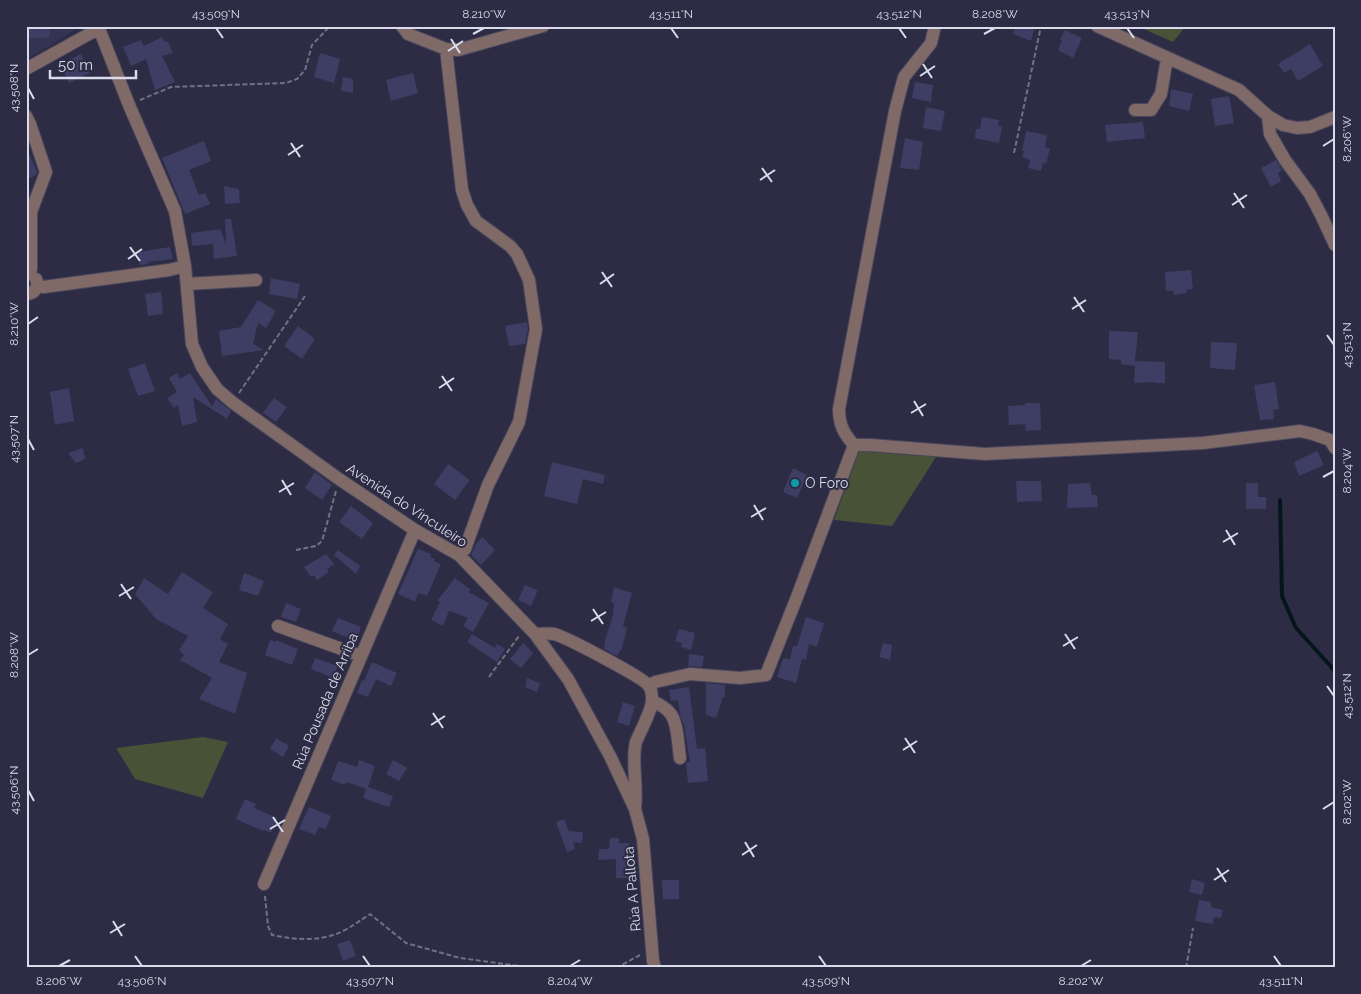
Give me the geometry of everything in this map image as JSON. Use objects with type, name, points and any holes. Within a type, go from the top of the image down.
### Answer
[{"type":"street","points":[[402,26],[408,34],[446,49],[458,50],[543,26]]},
{"type":"street","points":[[935,26],[931,43],[904,77],[895,111],[839,409],[839,422],[847,438],[854,445],[985,454],[1203,443],[1300,431],[1333,440]]},
{"type":"street","points":[[1097,26],[1239,90],[1268,116],[1283,125],[1297,128],[1310,127],[1335,117]]},
{"type":"street","name":"Avenida do Vinculeiro","points":[[98,28],[175,211],[185,266],[192,344],[202,367],[217,389],[232,402],[339,479],[415,530],[458,555],[531,630],[568,679],[610,756],[635,809]]},
{"type":"street","points":[[26,69],[98,28]]},
{"type":"street","points":[[446,49],[462,190],[467,205],[476,221],[510,246],[517,254],[529,280],[536,329],[519,422],[488,485],[465,549],[458,555]]},
{"type":"street","points":[[1135,110],[1150,110],[1161,94],[1167,58]]},
{"type":"street","points":[[26,116],[46,172],[31,212],[31,268],[28,274],[36,279],[38,285],[35,291],[26,294]]},
{"type":"street","points":[[1268,116],[1270,134],[1285,160],[1310,194],[1322,215],[1335,245]]},
{"type":"street","points":[[38,285],[44,287],[169,270],[185,266]]},
{"type":"street","points":[[187,284],[256,280]]},
{"type":"street","points":[[649,686],[655,682],[690,674],[740,678],[766,675],[854,445]]},
{"type":"street","name":"Rúa Pousada de Arriba","points":[[264,884],[415,530]]},
{"type":"street","points":[[278,626],[361,656]]},
{"type":"street","points":[[531,630],[564,638],[627,671],[646,682],[649,686],[653,701],[636,744],[637,797],[635,809]]},
{"type":"street","points":[[653,701],[671,713],[675,725],[680,758]]},
{"type":"street","name":"Rúa A Pallota","points":[[635,809],[643,838],[655,968]]},
{"type":"path","points":[[129,105],[171,87],[286,83],[297,79],[304,70],[312,45],[330,26]]},
{"type":"path","points":[[1014,153],[1041,26]]},
{"type":"path","points":[[232,402],[305,296]]},
{"type":"path","points":[[296,550],[316,546],[322,540],[339,479]]},
{"type":"path","points":[[489,678],[531,630]]},
{"type":"path","points":[[264,884],[268,926],[272,935],[288,938],[322,939],[343,931],[370,914],[406,943],[460,958],[534,968]]},
{"type":"path","points":[[1186,968],[1193,928]]},
{"type":"path","points":[[616,968],[652,948]]},
{"type":"shaded area","points":[[26,26],[81,26],[26,60]]},
{"type":"green space","points":[[1137,26],[1186,26],[1173,42]]},
{"type":"green space","points":[[859,451],[936,457],[892,526],[834,520]]},
{"type":"green space","points":[[203,737],[228,742],[203,798],[135,779],[116,748]]},
{"type":"building","points":[[26,26],[49,26],[50,37],[26,39]]},
{"type":"building","points":[[1016,26],[1035,26],[1031,41],[1013,34]]},
{"type":"building","points":[[1065,30],[1082,38],[1073,58],[1058,50]]},
{"type":"building","points":[[162,37],[165,42],[168,42],[173,53],[162,56],[175,82],[155,90],[146,59],[131,66],[123,47],[141,40],[144,46]]},
{"type":"building","points":[[1310,44],[1323,66],[1298,81],[1291,69],[1284,73],[1278,64]]},
{"type":"building","points":[[320,53],[340,59],[334,83],[314,77]]},
{"type":"building","points":[[81,54],[90,73],[69,83],[60,64]]},
{"type":"building","points":[[413,73],[418,93],[391,101],[386,80]]},
{"type":"building","points":[[343,77],[353,79],[353,93],[341,91]]},
{"type":"building","points":[[915,82],[933,85],[931,102],[912,98]]},
{"type":"building","points":[[1171,89],[1193,94],[1189,111],[1169,106]]},
{"type":"building","points":[[1229,96],[1234,123],[1215,126],[1211,99]]},
{"type":"building","points":[[926,107],[945,111],[941,131],[923,128]]},
{"type":"building","points":[[982,117],[999,120],[998,126],[1002,127],[999,143],[975,138],[976,129],[980,129]]},
{"type":"building","points":[[1143,122],[1145,138],[1107,142],[1105,125]]},
{"type":"building","points":[[1026,131],[1047,135],[1045,147],[1050,148],[1046,164],[1043,163],[1041,171],[1028,168],[1030,160],[1022,157]]},
{"type":"building","points":[[905,138],[923,142],[919,170],[900,168]]},
{"type":"building","points":[[204,141],[211,161],[189,170],[199,195],[205,193],[210,204],[185,214],[162,158]]},
{"type":"building","points":[[26,146],[37,172],[36,175],[26,180]]},
{"type":"building","points":[[1276,160],[1282,170],[1278,173],[1281,181],[1271,187],[1261,168]]},
{"type":"building","points":[[224,186],[239,189],[240,203],[225,204]]},
{"type":"building","points":[[225,219],[231,219],[237,256],[214,259],[213,244],[192,246],[191,233],[220,229],[226,244]]},
{"type":"building","points":[[170,247],[173,259],[148,262],[148,264],[140,265],[138,252]]},
{"type":"building","points":[[1191,270],[1193,289],[1186,290],[1187,293],[1174,295],[1173,291],[1166,291],[1165,272]]},
{"type":"building","points":[[271,278],[300,284],[297,299],[269,294]]},
{"type":"building","points":[[161,292],[163,314],[148,316],[145,294]]},
{"type":"building","points":[[258,300],[276,311],[266,328],[258,323],[253,344],[264,350],[222,356],[219,331],[241,327]]},
{"type":"building","points":[[527,322],[528,329],[525,344],[509,346],[505,326]]},
{"type":"building","points":[[298,326],[315,339],[302,359],[284,346]]},
{"type":"building","points":[[1109,331],[1138,332],[1135,361],[1165,362],[1165,383],[1134,383],[1135,366],[1121,364],[1121,360],[1109,359]]},
{"type":"building","points":[[1211,342],[1237,343],[1235,370],[1210,368]]},
{"type":"building","points":[[145,363],[155,391],[138,396],[128,369]]},
{"type":"building","points":[[177,373],[180,379],[190,373],[212,406],[216,399],[231,411],[227,419],[193,397],[197,422],[182,426],[178,405],[174,408],[167,398],[177,392],[169,378]]},
{"type":"building","points":[[1275,382],[1279,409],[1273,410],[1274,419],[1260,420],[1254,385]]},
{"type":"building","points":[[69,388],[74,421],[55,425],[50,392]]},
{"type":"building","points":[[274,398],[287,407],[276,422],[263,413]]},
{"type":"building","points":[[1025,403],[1040,403],[1041,430],[1026,431],[1025,424],[1009,425],[1008,406],[1025,405]]},
{"type":"building","points":[[83,448],[85,459],[76,463],[68,453]]},
{"type":"building","points":[[1317,451],[1324,465],[1299,476],[1294,462]]},
{"type":"building","points":[[552,462],[605,475],[603,484],[583,479],[577,504],[544,496]]},
{"type":"building","points":[[448,464],[470,480],[455,500],[434,484]]},
{"type":"building","name":"O Foro","points":[[793,468],[807,475],[797,498],[783,492]]},
{"type":"building","points":[[315,472],[332,485],[322,500],[305,488]]},
{"type":"building","points":[[1016,481],[1041,481],[1042,501],[1017,502]]},
{"type":"building","points":[[1090,483],[1092,495],[1097,495],[1098,507],[1067,508],[1068,484]]},
{"type":"building","points":[[1246,483],[1258,483],[1258,497],[1266,497],[1266,509],[1246,509]]},
{"type":"building","points":[[351,506],[373,523],[362,539],[339,522]]},
{"type":"building","points":[[482,537],[495,550],[481,565],[471,555]]},
{"type":"building","points":[[418,549],[431,554],[430,557],[435,559],[434,561],[441,564],[427,596],[418,593],[415,602],[398,594]]},
{"type":"building","points":[[338,550],[360,566],[356,574],[334,555]]},
{"type":"building","points":[[326,554],[334,564],[327,569],[329,572],[317,580],[314,575],[311,577],[304,567]]},
{"type":"building","points":[[182,572],[213,592],[203,608],[228,624],[220,639],[228,644],[219,662],[247,673],[235,714],[199,699],[212,678],[180,660],[184,655],[179,650],[188,636],[156,619],[135,594],[144,578],[168,594]]},
{"type":"building","points":[[244,573],[264,581],[258,596],[239,590]]},
{"type":"building","points":[[455,578],[471,590],[468,592],[489,603],[473,632],[463,626],[468,618],[449,611],[443,626],[431,620],[440,602],[437,601]]},
{"type":"building","points":[[525,585],[538,590],[531,606],[518,600]]},
{"type":"building","points":[[614,587],[632,593],[623,626],[627,628],[622,648],[617,656],[604,649],[613,615],[614,603],[611,602]]},
{"type":"building","points":[[286,603],[301,609],[296,622],[281,617]]},
{"type":"building","points":[[806,617],[824,623],[817,647],[809,644],[806,660],[802,659],[796,683],[777,677],[783,658],[790,659],[793,646],[797,646]]},
{"type":"building","points":[[338,618],[361,627],[356,641],[332,631]]},
{"type":"building","points":[[679,629],[695,633],[691,650],[681,647],[682,643],[675,641]]},
{"type":"building","points":[[472,634],[495,648],[497,644],[505,649],[497,662],[467,642]]},
{"type":"building","points":[[270,640],[275,642],[276,640],[298,649],[292,665],[265,655]]},
{"type":"building","points":[[523,643],[533,653],[521,668],[510,659]]},
{"type":"building","points":[[883,643],[892,645],[890,660],[879,657]]},
{"type":"building","points":[[689,654],[704,656],[702,667],[688,666]]},
{"type":"building","points":[[315,658],[338,666],[333,678],[311,669]]},
{"type":"building","points":[[372,662],[397,673],[391,686],[376,679],[368,697],[357,693]]},
{"type":"building","points":[[527,678],[540,683],[537,692],[525,687]]},
{"type":"building","points":[[706,683],[725,685],[725,697],[723,697],[716,718],[706,715]]},
{"type":"building","points":[[689,687],[697,749],[705,748],[708,781],[688,783],[686,763],[690,762],[684,725],[680,715],[678,700],[671,701],[669,690]]},
{"type":"building","points":[[623,702],[635,706],[629,726],[617,722]]},
{"type":"building","points":[[276,738],[289,746],[283,757],[270,749]]},
{"type":"building","points":[[359,760],[375,766],[368,787],[393,796],[389,807],[363,798],[366,789],[347,782],[345,785],[331,780],[338,761],[357,767]]},
{"type":"building","points":[[393,760],[407,768],[399,781],[386,774]]},
{"type":"building","points":[[245,799],[256,804],[254,808],[277,818],[271,833],[236,819]]},
{"type":"building","points":[[309,807],[331,816],[326,829],[319,827],[315,835],[299,829]]},
{"type":"building","points":[[564,819],[569,831],[583,832],[582,843],[573,842],[575,849],[567,852],[556,822]]},
{"type":"building","points":[[610,838],[619,838],[619,843],[629,843],[629,860],[633,860],[633,878],[616,878],[616,859],[598,860],[599,849],[609,849]]},
{"type":"building","points":[[1192,879],[1205,883],[1202,895],[1189,892]]},
{"type":"building","points":[[662,880],[679,880],[679,899],[663,899]]},
{"type":"building","points":[[1199,900],[1211,902],[1211,907],[1223,910],[1221,918],[1214,917],[1213,924],[1195,921]]},
{"type":"building","points":[[350,940],[356,956],[343,961],[337,944]]},
{"type":"waterway","points":[[1280,500],[1282,596],[1296,628],[1335,671]]},
{"type":"place","name":"O Foro","points":[[795,483]]}]
